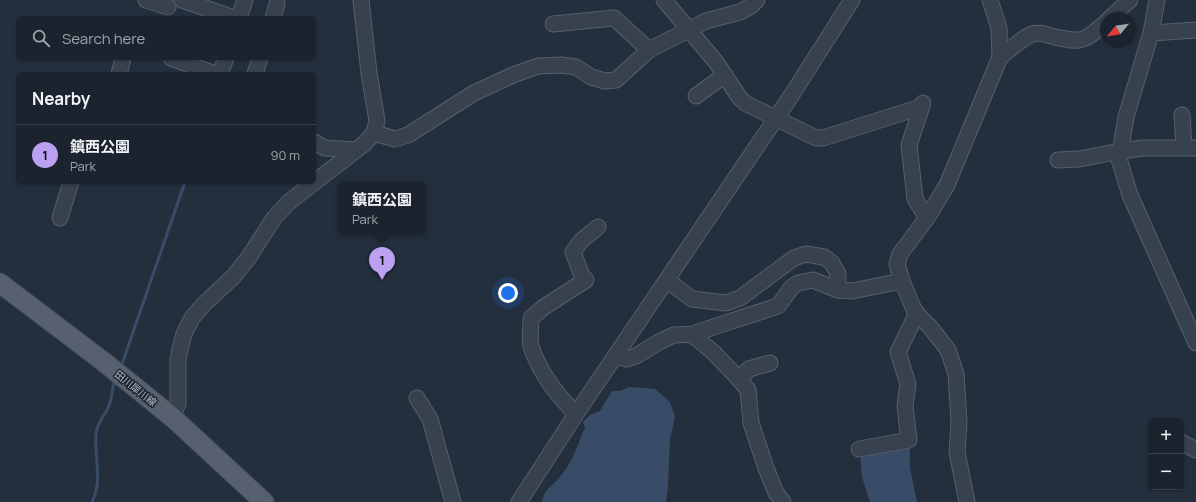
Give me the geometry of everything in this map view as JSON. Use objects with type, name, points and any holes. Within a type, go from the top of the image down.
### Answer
[{"type":"main road","name":"田川犀川線","points":[[0,283],[104,362],[172,418],[264,502]]},
{"type":"street","points":[[146,0],[168,8]]},
{"type":"street","points":[[182,0],[228,16]]},
{"type":"street","points":[[240,16],[245,0]]},
{"type":"street","points":[[316,179],[364,144],[374,133],[377,121],[369,72],[361,0]]},
{"type":"street","points":[[664,0],[716,62],[739,97],[745,103],[816,138],[823,138],[922,105],[909,145],[915,199],[927,218]]},
{"type":"street","points":[[374,133],[395,139],[408,135],[474,93],[513,75],[538,66],[561,65],[576,67],[591,77],[605,81],[616,80],[649,50],[706,21],[740,12],[751,6],[757,0]]},
{"type":"street","points":[[780,120],[852,0]]},
{"type":"street","points":[[519,502],[576,414],[667,280],[780,120],[862,0]]},
{"type":"street","points":[[1117,12],[1130,0]]},
{"type":"street","points":[[1157,0],[1151,33],[1126,117],[1119,159],[1130,195],[1196,343]]},
{"type":"street","points":[[967,502],[957,452],[960,422],[956,374],[948,350],[917,313],[902,281],[897,264],[900,254],[927,218],[948,185],[1000,57],[996,2]]},
{"type":"street","points":[[553,24],[614,18],[649,50]]},
{"type":"street","points":[[1000,57],[1032,34],[1041,33],[1072,41],[1084,39],[1100,28]]},
{"type":"street","points":[[1151,33],[1196,30]]},
{"type":"street","points":[[120,72],[122,60]]},
{"type":"street","points":[[176,60],[210,72]]},
{"type":"street","points":[[221,72],[225,60]]},
{"type":"street","points":[[256,72],[259,60]]},
{"type":"street","points":[[696,96],[725,75]]},
{"type":"street","points":[[1058,160],[1079,159],[1121,150],[1143,148],[1190,148],[1182,115]]},
{"type":"street","points":[[316,143],[325,148],[355,150]]},
{"type":"street","points":[[60,218],[70,184]]},
{"type":"street","points":[[172,418],[178,404],[178,360],[180,349],[184,334],[192,318],[244,264],[274,218],[289,202],[310,184]]},
{"type":"street","points":[[576,414],[559,397],[539,364],[531,345],[531,318],[544,306],[586,280],[582,276],[573,252],[581,241],[598,227]]},
{"type":"street","points":[[667,280],[692,300],[726,303],[740,298],[794,258],[806,254],[824,257],[832,263],[838,274],[838,290]]},
{"type":"street","points":[[616,356],[627,359],[636,356],[674,335],[697,334],[698,332],[778,306],[792,287],[798,283],[813,280],[838,290],[852,291],[902,281]]},
{"type":"street","points":[[859,449],[909,440],[905,406],[908,384],[898,352],[917,313]]},
{"type":"street","points":[[697,334],[696,338],[713,352],[748,390],[751,423],[776,493],[783,502]]},
{"type":"street","points":[[739,379],[749,369],[770,363]]},
{"type":"street","points":[[417,398],[430,419],[453,502]]},
{"type":"street","points":[[1184,444],[1196,450]]},
{"type":"water","points":[[629,387],[655,389],[670,402],[675,417],[670,439],[666,502],[542,502],[545,492],[561,475],[572,458],[585,428],[583,422],[590,415],[600,411],[612,391],[620,391]]},
{"type":"water","points":[[910,444],[910,468],[917,502],[870,502],[862,477],[860,454]]},
{"type":"waterway","points":[[121,367],[184,184]]},
{"type":"waterway","points":[[92,502],[98,477],[96,443],[97,430],[110,403],[114,382]]},
{"type":"place","name":"鎮西公園","points":[[382,280]]}]
